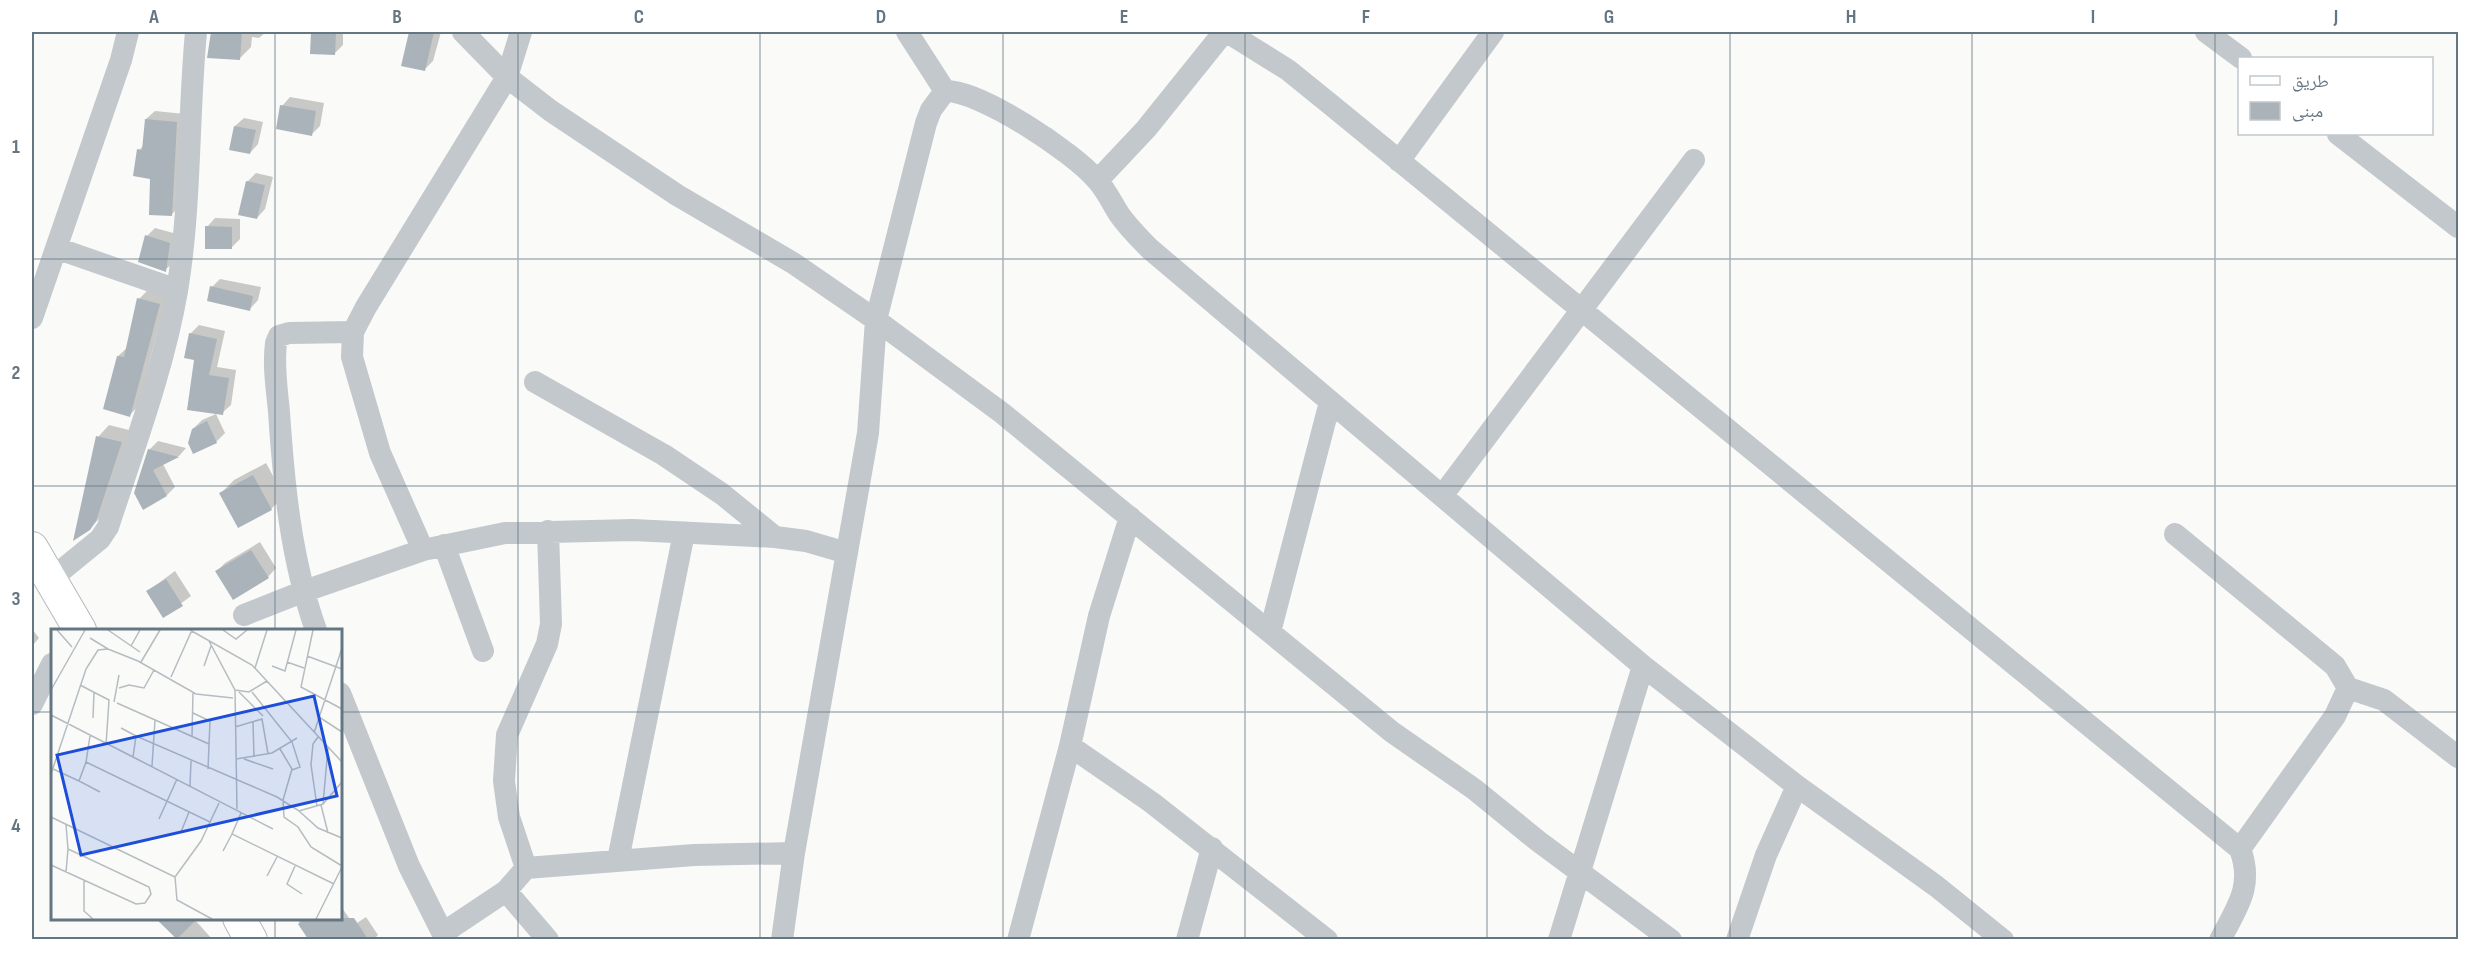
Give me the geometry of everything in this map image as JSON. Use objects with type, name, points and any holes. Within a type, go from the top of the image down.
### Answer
[{"type":"street","points":[[32,318],[121,60],[128,32]]},
{"type":"street","points":[[51,579],[100,539],[108,528],[168,332],[177,290],[183,240],[196,32]]},
{"type":"street","points":[[463,32],[507,76],[612,153],[793,263],[876,320],[1002,413],[1392,732],[1465,782],[1538,841],[1671,939]]},
{"type":"street","points":[[483,651],[434,548],[399,502],[369,421],[352,357],[353,332],[507,76],[521,32]]},
{"type":"street","points":[[1098,180],[1146,129],[1226,32],[1288,70],[1582,313],[1833,513],[2240,849],[2247,878],[2242,897],[2220,939]]},
{"type":"street","points":[[1399,161],[1493,32]]},
{"type":"street","points":[[2206,32],[2240,57]]},
{"type":"street","points":[[918,37],[945,91]]},
{"type":"street","points":[[945,91],[966,94],[989,104],[1073,158],[1098,180],[1120,216],[1150,249],[1642,666],[1797,786],[1936,886],[2003,939]]},
{"type":"street","points":[[782,939],[794,853],[868,433],[876,320],[926,123],[931,110],[945,91]]},
{"type":"street","points":[[2339,135],[2458,227]]},
{"type":"street","points":[[1442,496],[1582,313],[1694,160]]},
{"type":"street","points":[[56,248],[177,290]]},
{"type":"street","points":[[316,629],[302,591],[291,534],[282,457],[276,343],[279,336],[289,333],[353,332]]},
{"type":"street","points":[[535,382],[673,462],[722,494],[775,537]]},
{"type":"street","points":[[1270,632],[1330,402]]},
{"type":"street","points":[[1018,939],[1070,746],[1099,616],[1130,517]]},
{"type":"street","points":[[244,615],[302,591],[434,548],[505,534],[548,531],[775,537],[806,541],[847,553]]},
{"type":"street","points":[[526,868],[509,817],[504,781],[507,735],[547,644],[551,624],[548,531]]},
{"type":"street","points":[[618,860],[684,533]]},
{"type":"street","points":[[2175,534],[2335,666],[2348,688],[2384,700],[2458,757]]},
{"type":"street","points":[[32,548],[76,628]]},
{"type":"street","points":[[32,705],[51,666]]},
{"type":"street","points":[[1559,939],[1642,666]]},
{"type":"street","points":[[2240,849],[2335,716],[2348,688]]},
{"type":"street","points":[[342,698],[409,866],[444,936],[507,891],[526,868],[743,852],[794,853]]},
{"type":"street","points":[[1070,746],[1212,848],[1327,939]]},
{"type":"street","points":[[1737,939],[1766,855],[1797,786]]},
{"type":"street","points":[[1187,939],[1212,848]]},
{"type":"street","points":[[507,891],[548,939]]},
{"type":"street","points":[[240,920],[251,939]]},
{"type":"building","points":[[211,32],[242,32],[240,60],[207,58]]},
{"type":"building","points":[[311,32],[336,32],[335,55],[310,54]]},
{"type":"building","points":[[409,32],[434,32],[425,71],[401,66]]},
{"type":"building","points":[[280,105],[316,111],[312,136],[276,129]]},
{"type":"building","points":[[145,119],[177,122],[172,216],[149,215],[150,179],[133,176],[137,149],[142,150]]},
{"type":"building","points":[[234,126],[256,130],[250,154],[229,150]]},
{"type":"building","points":[[246,181],[265,185],[257,219],[238,215]]},
{"type":"building","points":[[205,226],[232,227],[232,249],[205,249]]},
{"type":"building","points":[[145,235],[170,243],[166,272],[138,262]]},
{"type":"building","points":[[210,286],[253,296],[250,311],[207,301]]},
{"type":"building","points":[[137,298],[160,304],[130,417],[103,409],[117,356],[124,357]]},
{"type":"building","points":[[189,333],[217,339],[209,375],[229,378],[223,415],[187,410],[194,360],[184,358]]},
{"type":"building","points":[[207,421],[217,443],[193,454],[188,443],[192,429]]},
{"type":"building","points":[[96,436],[122,442],[96,521],[90,530],[73,541]]},
{"type":"building","points":[[148,449],[179,457],[153,470],[167,496],[143,510],[134,493]]},
{"type":"building","points":[[253,475],[272,510],[238,528],[219,493]]},
{"type":"building","points":[[251,550],[269,578],[233,600],[215,571]]},
{"type":"building","points":[[166,579],[183,606],[163,618],[146,591]]},
{"type":"building","points":[[354,918],[368,939],[308,939],[298,924],[303,920]]},
{"type":"building","points":[[157,920],[196,920],[177,939]]}]
